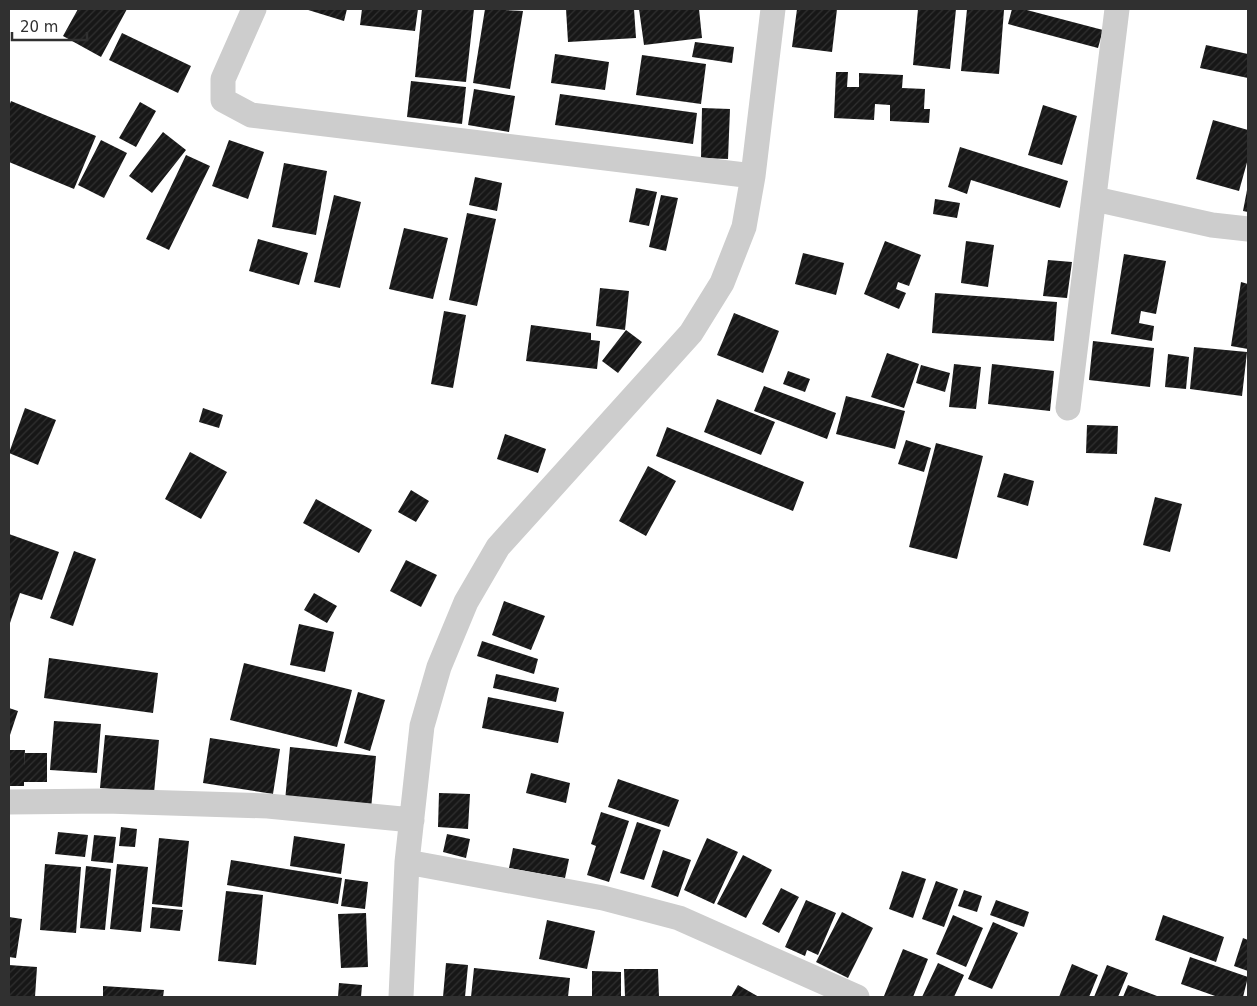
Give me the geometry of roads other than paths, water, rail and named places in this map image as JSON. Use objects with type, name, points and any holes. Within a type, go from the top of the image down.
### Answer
[{"type":"street","points":[[254,9],[223,79],[223,100],[251,114],[753,176]]},
{"type":"street","points":[[401,997],[406,862],[422,726],[439,667],[466,602],[498,547],[691,333],[722,283],[744,227],[753,176],[773,9]]},
{"type":"street","points":[[1068,408],[1117,9]]},
{"type":"street","points":[[1095,198],[1212,225],[1248,229]]},
{"type":"street","points":[[9,802],[106,801],[268,806],[412,820]]},
{"type":"street","points":[[406,862],[603,898],[679,918],[857,997]]}]
